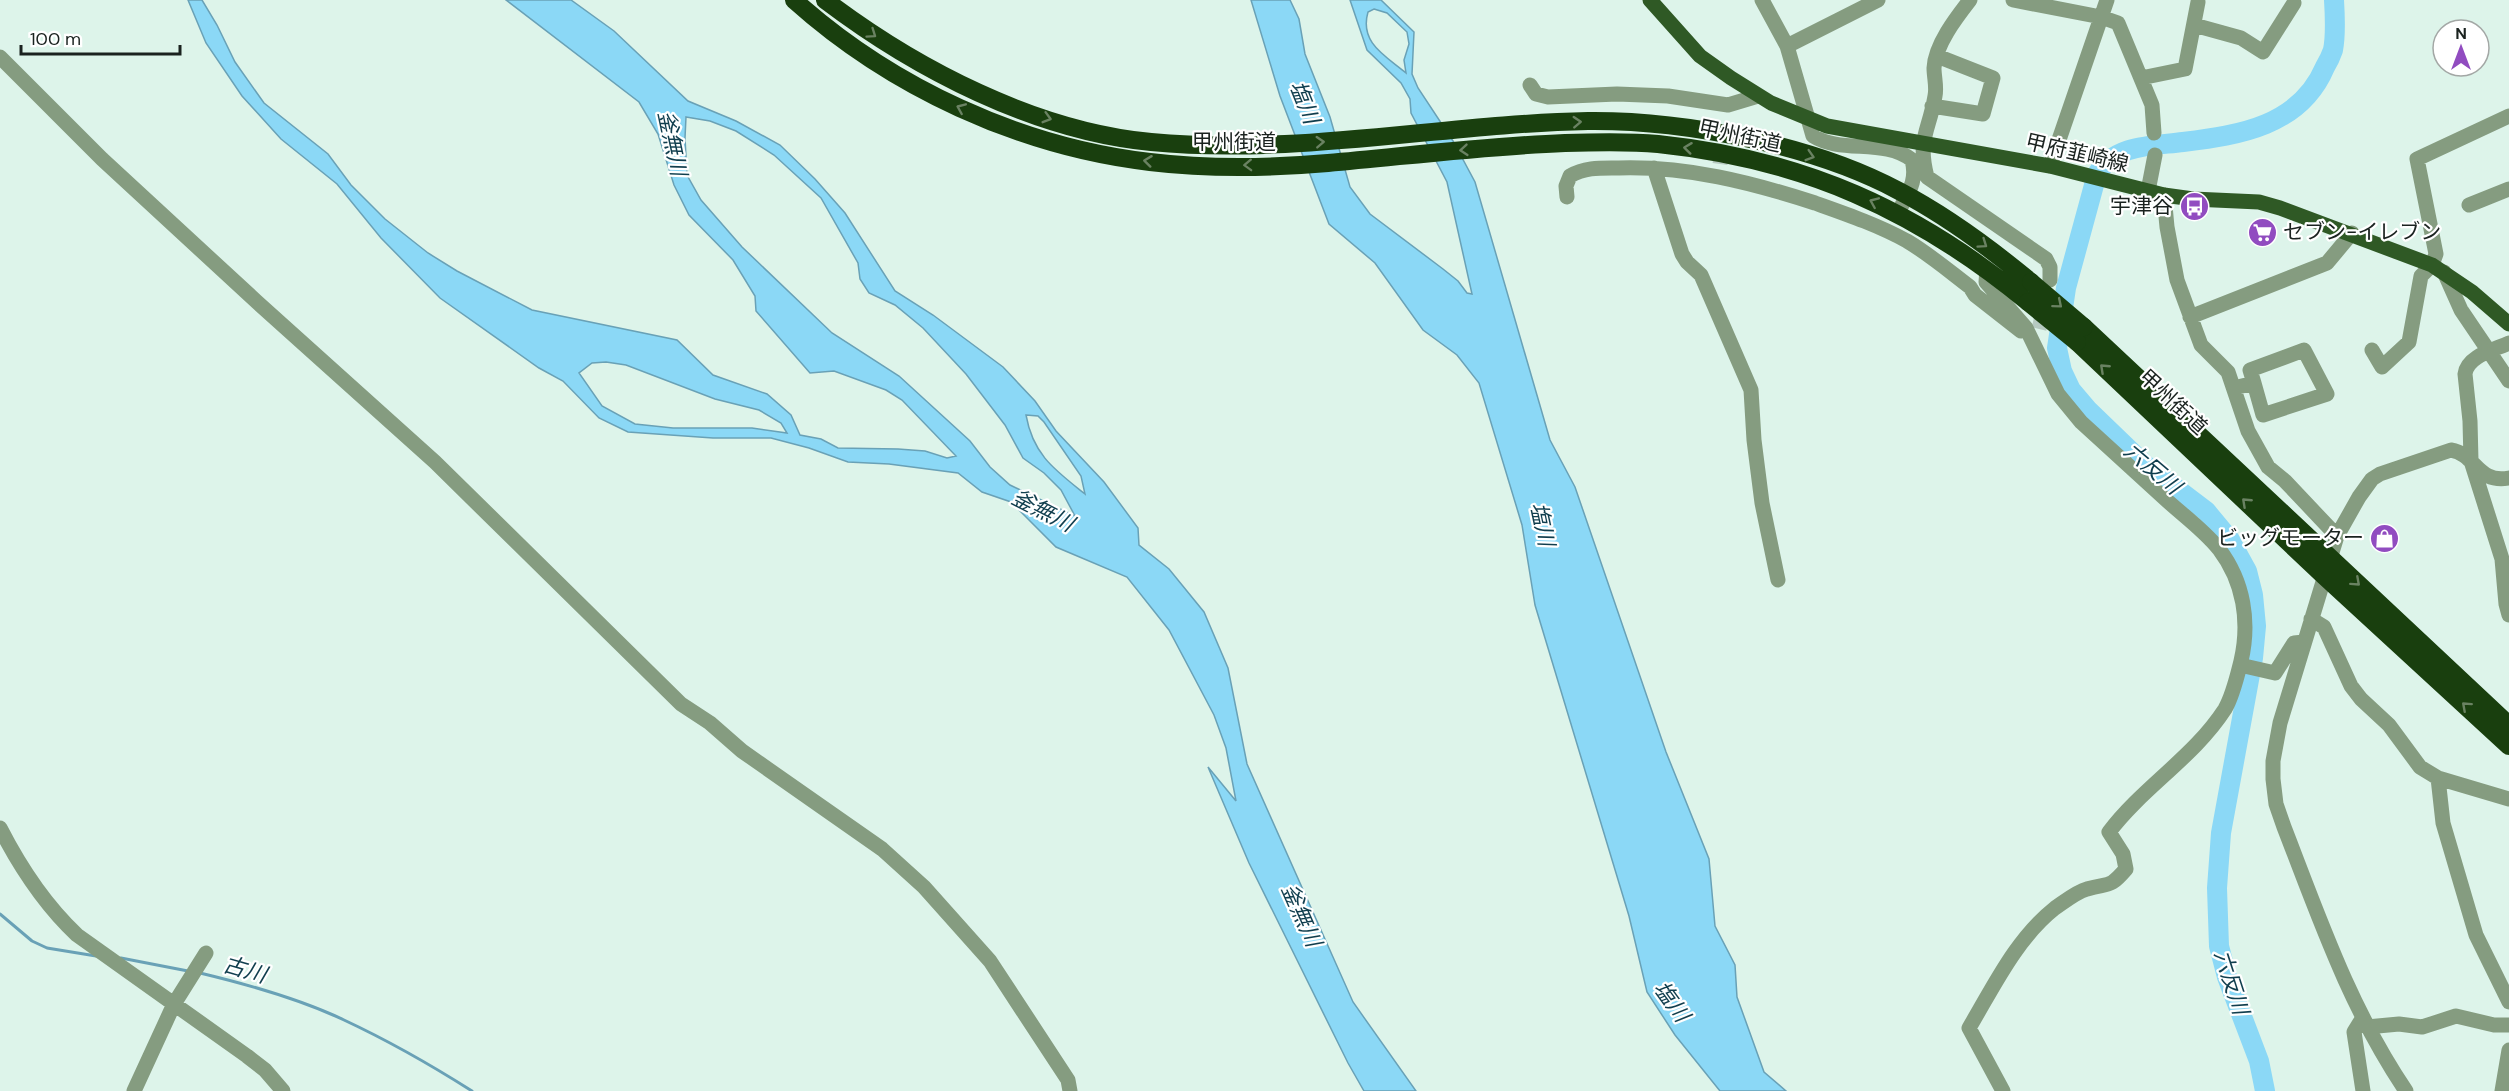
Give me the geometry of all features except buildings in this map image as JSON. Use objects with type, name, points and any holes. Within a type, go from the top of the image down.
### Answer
[{"type":"highway","name":"甲州街道","points":[[794,0],[814,18],[881,65],[954,106],[1021,133],[1090,152],[1148,162],[1206,166],[1323,163],[1522,145],[1654,144],[1710,151],[1775,165],[1829,183],[1898,213],[1934,234],[1987,269],[2028,302],[2080,334],[2329,558],[2509,725]]},
{"type":"highway","name":"甲州街道","points":[[825,0],[894,48],[962,85],[1026,112],[1095,132],[1149,142],[1198,145],[1321,142],[1518,125],[1589,122],[1643,123],[1715,132],[1837,164],[1906,195],[1947,219],[2003,259],[2040,281],[2080,334],[2324,576],[2509,746]]},
{"type":"main road","name":"甲府韮崎線","points":[[1650,0],[1700,56],[1758,96],[1827,126],[2050,166],[2156,193],[2193,199],[2259,202],[2352,233],[2438,269],[2472,292],[2509,324]]},
{"type":"street","points":[[1762,0],[1786,46],[1813,136],[1821,141],[1895,150],[1912,160],[1915,173],[1898,213]]},
{"type":"street","points":[[1786,46],[1878,0]]},
{"type":"street","points":[[1970,0],[1945,34],[1937,56],[1934,66],[1936,94],[1922,143],[1922,157],[1927,177],[2046,259],[2050,267],[2040,281]]},
{"type":"street","points":[[2013,0],[2102,17],[2118,23],[2152,105],[2154,133]]},
{"type":"street","points":[[2050,166],[2107,0]]},
{"type":"street","points":[[2141,78],[2185,69],[2198,2]]},
{"type":"street","points":[[2194,25],[2241,38],[2263,52],[2295,3]]},
{"type":"street","points":[[1932,106],[1983,114],[1993,78],[1937,56]]},
{"type":"street","points":[[0,57],[102,159],[435,462],[681,704],[710,723],[742,751],[882,849],[924,887],[990,961],[1068,1080],[1070,1091]]},
{"type":"street","points":[[1530,85],[1536,94],[1548,97],[1617,94],[1668,96],[1727,112],[1758,96]]},
{"type":"street","points":[[2509,116],[2417,159],[2438,269],[2461,310],[2509,381]]},
{"type":"street","points":[[2155,154],[2156,193],[2167,227],[2177,280],[2201,345],[2228,372],[2248,431],[2257,451],[2268,467],[2285,481],[2337,536]]},
{"type":"street","points":[[1654,168],[1682,254],[1701,275],[1751,390],[1754,440],[1762,503],[1778,580]]},
{"type":"street","points":[[1568,197],[1566,186],[1570,176],[1587,169],[1719,170],[1834,210],[1907,242],[1970,287],[1975,295],[2015,328],[2034,332]]},
{"type":"street","points":[[2469,205],[2509,189]]},
{"type":"street","points":[[2190,317],[2327,263],[2352,233]]},
{"type":"street","points":[[1987,269],[1986,282],[2026,328],[2034,332],[2050,380],[2068,408],[2212,542],[2226,561],[2244,606],[2246,640],[2242,665],[2232,695],[2224,709],[2188,752],[2123,813],[2109,832],[2123,854],[2126,869],[2115,882],[2078,893],[2037,925],[2015,951],[1969,1028],[2003,1091]]},
{"type":"street","points":[[2372,350],[2382,367],[2409,342],[2421,276],[2438,269]]},
{"type":"street","points":[[2509,344],[2472,360],[2465,367],[2471,461],[2502,559],[2509,615]]},
{"type":"street","points":[[2304,350],[2327,394],[2263,416],[2254,383],[2250,370],[2304,350]]},
{"type":"street","points":[[2234,388],[2254,383]]},
{"type":"street","points":[[2406,1091],[2364,1023],[2351,997],[2276,804],[2273,779],[2276,742],[2337,536],[2372,479],[2380,474],[2451,450],[2459,451],[2484,475],[2493,478],[2509,478]]},
{"type":"street","points":[[2318,516],[2349,514]]},
{"type":"street","points":[[2311,619],[2324,627],[2350,686],[2389,725],[2420,766],[2438,778],[2509,799]]},
{"type":"street","points":[[2242,665],[2275,673],[2294,643],[2304,642]]},
{"type":"street","points":[[2438,778],[2444,823],[2476,935],[2509,1002]]},
{"type":"street","points":[[0,828],[11,850],[58,917],[77,935],[256,1063],[283,1091]]},
{"type":"street","points":[[134,1091],[174,1004],[206,953]]},
{"type":"street","points":[[2363,1091],[2354,1032],[2364,1023],[2422,1027],[2456,1016],[2494,1025],[2509,1025]]},
{"type":"street","points":[[2502,1091],[2509,1050]]},
{"type":"water","name":"釜無川","points":[[188,0],[202,0],[235,62],[264,103],[328,154],[351,185],[385,219],[428,253],[457,271],[532,310],[677,340],[713,375],[767,394],[791,415],[800,435],[821,439],[838,448],[898,449],[925,451],[947,458],[956,456],[902,400],[886,390],[834,371],[810,373],[756,311],[755,296],[733,260],[689,215],[674,185],[658,134],[639,102],[506,0],[571,0],[614,31],[688,101],[736,121],[780,145],[815,179],[845,213],[895,291],[933,315],[1003,367],[1035,401],[1056,431],[1104,482],[1138,528],[1139,545],[1169,569],[1204,612],[1228,668],[1247,764],[1353,1002],[1416,1091],[1364,1091],[1348,1063],[1249,863],[1208,767],[1236,801],[1226,748],[1214,715],[1169,630],[1127,577],[1056,547],[1011,502],[982,492],[958,473],[889,464],[848,462],[771,438],[713,438],[628,432],[599,418],[563,381],[539,368],[440,298],[381,238],[337,184],[281,139],[242,96],[206,43]],"holes":[[[686,117],[710,121],[736,131],[774,155],[821,198],[858,263],[860,279],[869,293],[895,305],[923,328],[966,374],[1005,425],[1023,458],[1044,473],[1061,490],[1075,516],[1010,485],[990,467],[970,441],[899,376],[832,333],[742,247],[701,200],[687,175]],[[606,362],[626,365],[715,399],[759,410],[781,423],[787,433],[752,428],[673,428],[635,424],[602,406],[579,373],[592,363]],[[1026,415],[1038,416],[1044,422],[1081,476],[1085,494],[1047,460],[1029,429]]]},
{"type":"water","name":"塩川","points":[[1251,0],[1290,0],[1299,19],[1305,54],[1330,117],[1350,187],[1370,214],[1458,281],[1467,293],[1472,294],[1447,182],[1411,113],[1410,99],[1401,83],[1367,50],[1350,0],[1381,0],[1414,32],[1412,74],[1418,88],[1453,141],[1475,182],[1550,440],[1575,487],[1666,752],[1709,859],[1715,926],[1735,965],[1737,997],[1764,1072],[1786,1091],[1720,1091],[1675,1035],[1647,992],[1629,916],[1535,605],[1522,525],[1479,383],[1457,355],[1423,330],[1375,263],[1329,224],[1280,96]],"holes":[[[1374,9],[1387,13],[1407,32],[1409,44],[1404,60],[1406,73],[1376,48],[1367,32],[1368,12]]]},
{"type":"waterway","name":"六反川","points":[[2265,1091],[2259,1061],[2227,977],[2219,946],[2217,888],[2221,833],[2253,658],[2256,626],[2253,595],[2247,571],[2230,540],[2206,511],[2144,464],[2088,410],[2071,390],[2062,371],[2057,348],[2066,288],[2097,174],[2114,157],[2136,148],[2226,136],[2266,124],[2284,115],[2300,103],[2314,87],[2330,57],[2335,38],[2334,0]]},
{"type":"waterway","name":"古川","points":[[0,914],[32,941],[47,948],[96,956]]},
{"type":"waterway","name":"古川","points":[[121,958],[188,971]]},
{"type":"waterway","name":"古川","points":[[200,973],[274,993],[328,1013],[393,1045],[472,1091]]},
{"type":"tunnel","points":[[1720,164],[1726,120]]},
{"type":"tunnel","points":[[2039,329],[2045,304]]},
{"type":"place","name":"宇津谷","points":[[2194,206]]},
{"type":"place","name":"セブン-イレブン","points":[[2262,232]]},
{"type":"place","name":"ビッグモーター","points":[[2385,538]]}]
